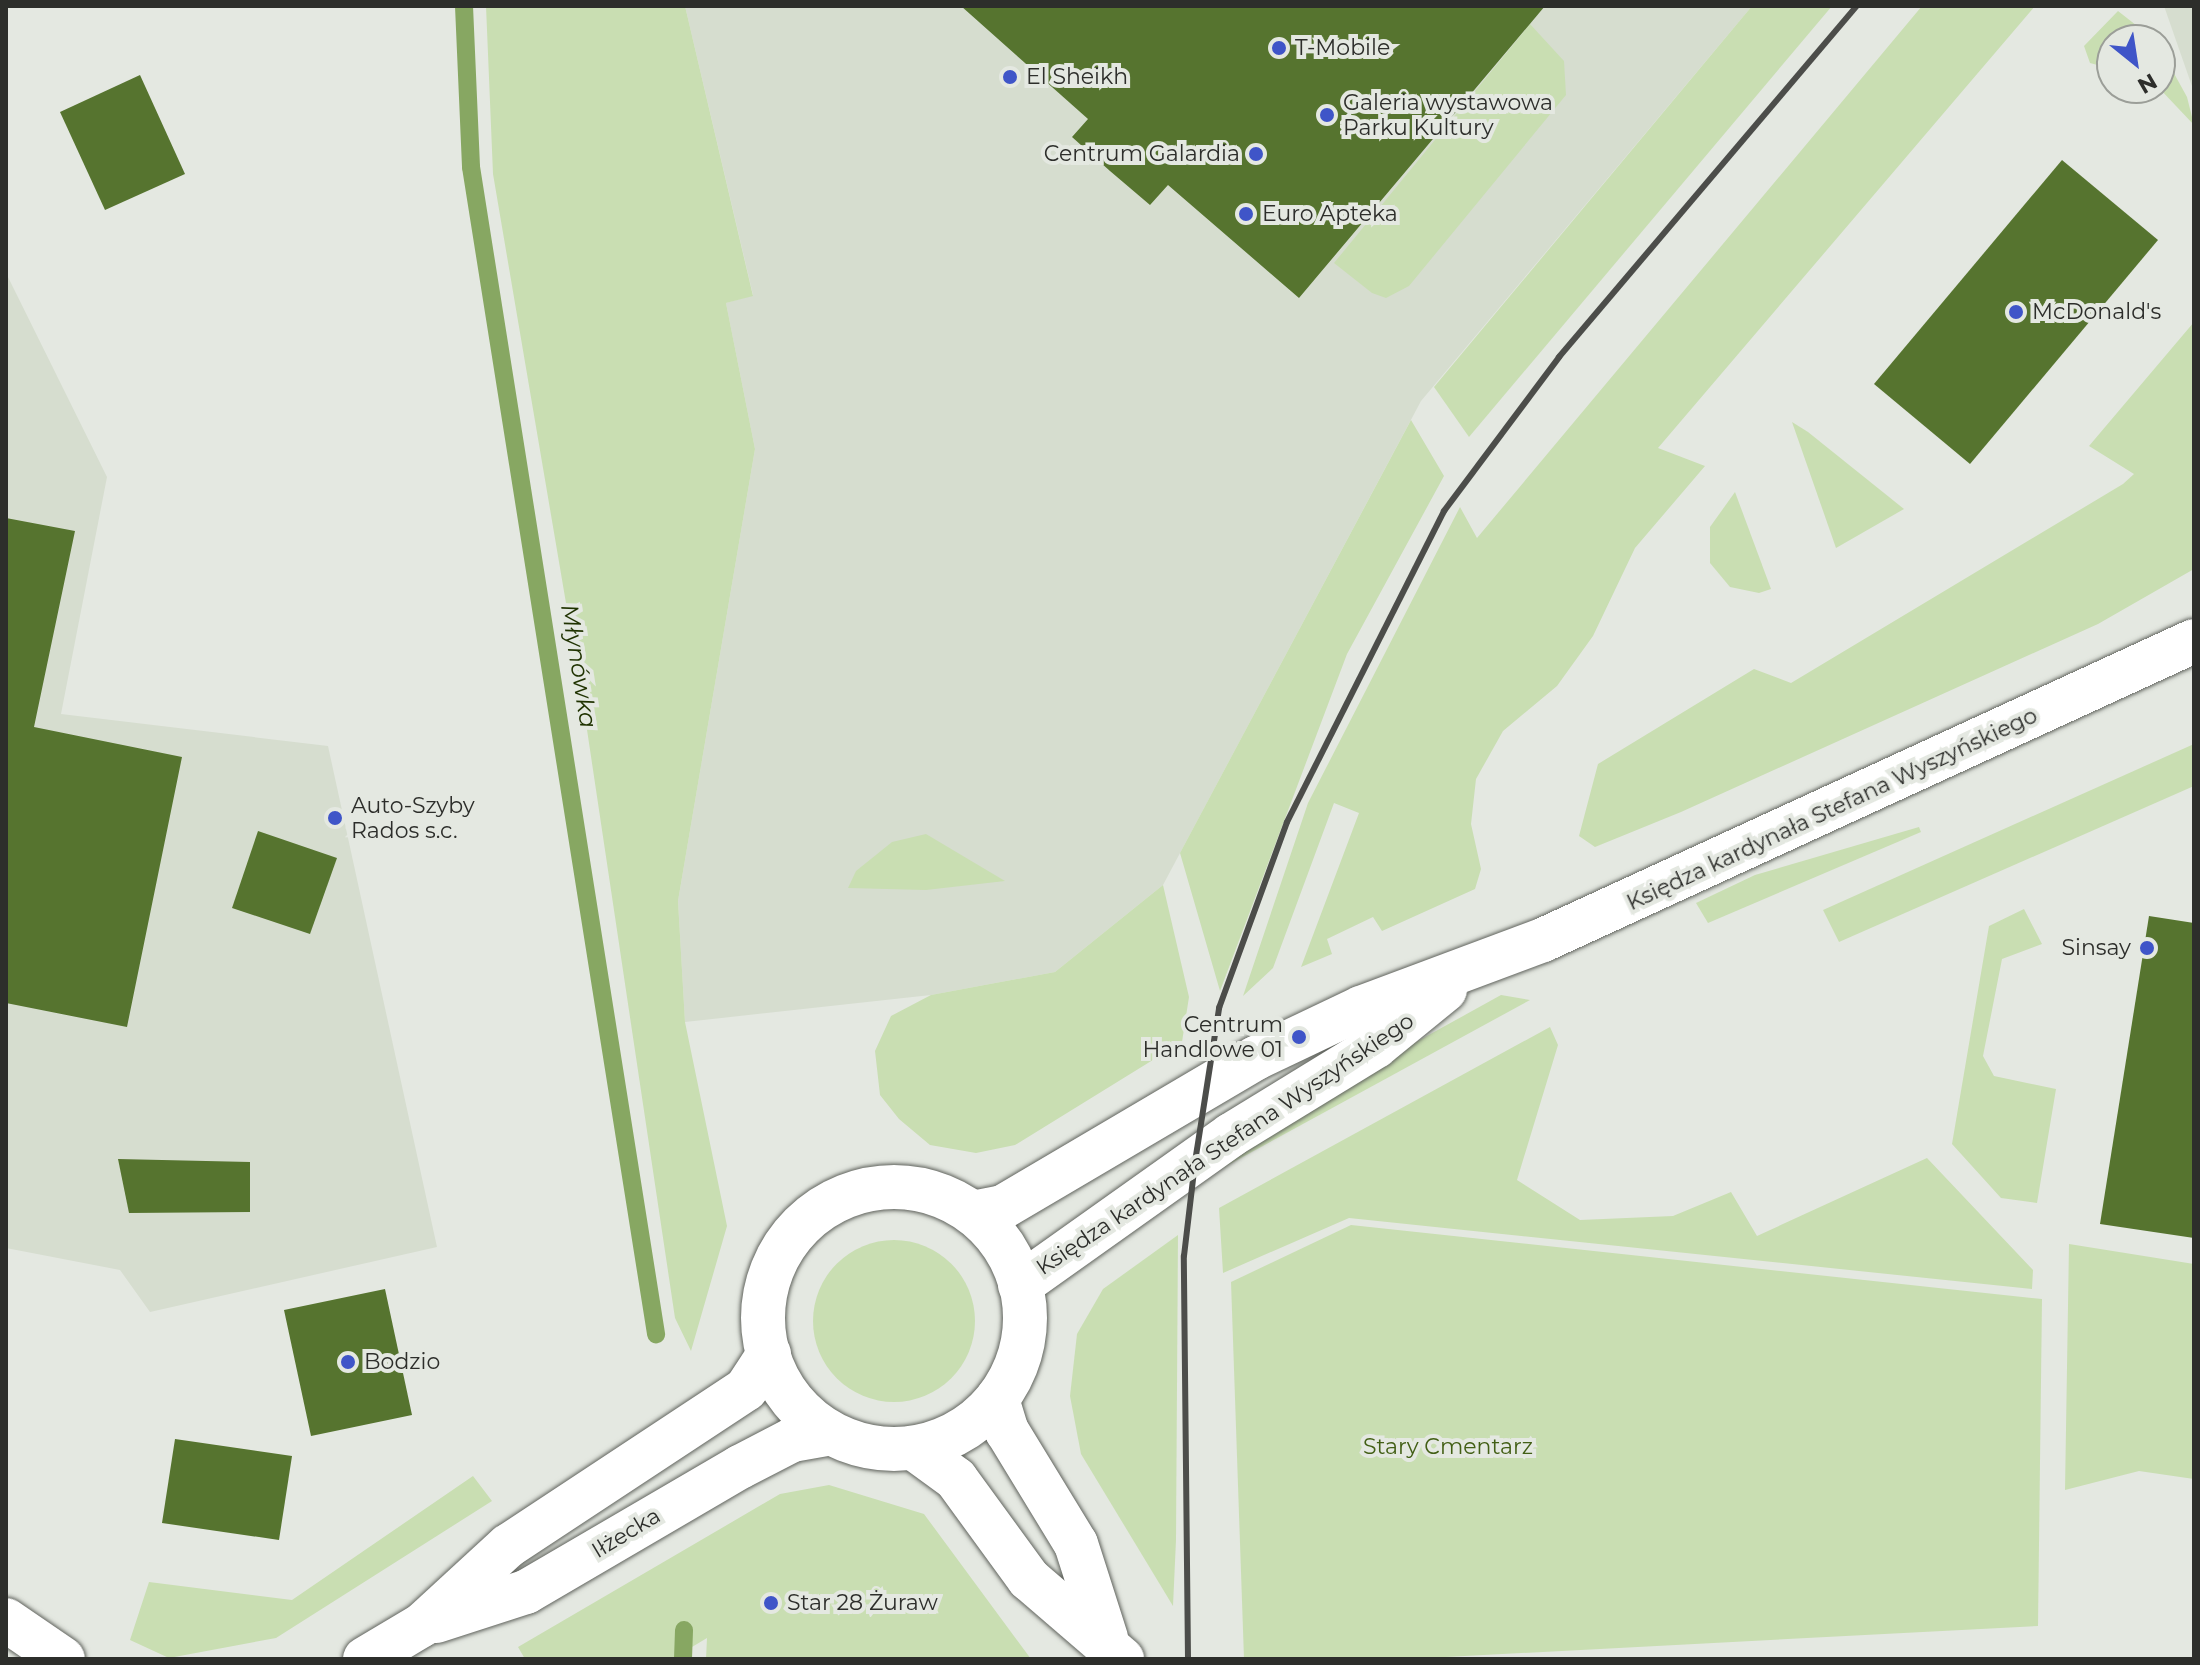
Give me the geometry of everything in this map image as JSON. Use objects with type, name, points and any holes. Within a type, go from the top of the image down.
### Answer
[{"type":"main road","name":"Księdza kardynała Stefana Wyszyńskiego","points":[[977,1212],[1003,1207],[1299,1037],[1467,973],[2194,641]]},
{"type":"main road","name":"Księdza kardynała Stefana Wyszyńskiego","points":[[1020,1285],[1231,1135],[1376,1046],[1467,973]]},
{"type":"main road","points":[[915,1186],[977,1212],[1020,1285],[1024,1321],[997,1399],[972,1424],[915,1449],[874,1448],[827,1434],[795,1404],[769,1354],[764,1324],[777,1260],[793,1229],[828,1204],[871,1188],[915,1186]]},
{"type":"main road","name":"Iłżecka","points":[[365,1659],[422,1625],[508,1546],[746,1389],[769,1354]]},
{"type":"main road","points":[[997,1399],[1007,1431],[1076,1544],[1114,1649]]},
{"type":"main road","name":"Iłżecka","points":[[422,1625],[526,1592],[740,1467],[792,1440],[827,1434]]},
{"type":"main road","points":[[915,1449],[956,1479],[1029,1579],[1114,1649]]},
{"type":"main road","points":[[6,1620],[63,1659]]},
{"type":"shaded area","points":[[685,6],[1752,6],[1421,401],[1163,885],[1055,972],[931,995],[685,1022],[678,901],[755,449],[726,303],[753,295]]},
{"type":"shaded area","points":[[2164,6],[2194,6],[2194,92],[2176,40],[2176,24],[2170,24]]},
{"type":"shaded area","points":[[6,273],[107,477],[61,714],[328,746],[437,1247],[150,1312],[120,1270],[6,1248]]},
{"type":"green space","points":[[486,6],[685,6],[753,296],[726,303],[755,449],[678,901],[685,1022],[727,1226],[691,1351],[675,1318],[583,703],[493,174]]},
{"type":"green space","points":[[1752,6],[1832,6],[1469,437],[1434,387]]},
{"type":"green space","points":[[1922,6],[2035,6],[1658,448],[1705,466],[1635,548],[1593,636],[1557,686],[1503,731],[1476,779],[1471,824],[1481,869],[1475,889],[1382,931],[1373,917],[1327,939],[1332,954],[1301,967],[1359,813],[1334,803],[1273,968],[1243,996],[1308,803],[1460,507],[1477,538]]},
{"type":"green space","points":[[2118,11],[2135,24],[2105,24]]},
{"type":"green space","points":[[1530,24],[1564,61],[1566,95],[1409,286],[1386,298],[1372,293],[1334,263]]},
{"type":"green space","points":[[2096,34],[2096,65],[2090,63],[2084,46]]},
{"type":"green space","points":[[2176,77],[2187,97],[2194,125],[2174,104]]},
{"type":"green space","points":[[2194,322],[2194,569],[2098,624],[1681,812],[1595,847],[1579,836],[1598,764],[1754,669],[1791,683],[2123,484],[2134,474],[2089,446]]},
{"type":"green space","points":[[1411,420],[1444,476],[1347,654],[1220,991],[1180,853]]},
{"type":"green space","points":[[1792,422],[1808,432],[1904,509],[1836,548]]},
{"type":"green space","points":[[1735,492],[1771,589],[1759,593],[1730,587],[1710,563],[1710,527]]},
{"type":"green space","points":[[2194,744],[2194,786],[1839,942],[1823,910]]},
{"type":"green space","points":[[1919,827],[1921,832],[1708,923],[1696,903],[1755,875]]},
{"type":"green space","points":[[926,834],[1005,881],[926,890],[848,888],[856,871],[892,842]]},
{"type":"green space","points":[[1163,885],[1189,997],[1182,1042],[1015,1145],[976,1153],[930,1145],[899,1119],[880,1095],[875,1051],[891,1016],[931,995],[1055,972]]},
{"type":"green space","points":[[2024,909],[2042,944],[2002,959],[1983,1056],[1994,1076],[2056,1089],[2037,1203],[2001,1198],[1952,1144],[1989,926]]},
{"type":"green space","points":[[1501,995],[1530,1000],[1208,1176],[1360,1073]]},
{"type":"green space","points":[[1550,1027],[1558,1045],[1517,1180],[1580,1220],[1673,1216],[1731,1192],[1757,1236],[1927,1158],[2033,1270],[2032,1289],[1349,1218],[1223,1273],[1219,1208]]},
{"type":"green space","name":"Stary Cmentarz","points":[[1351,1225],[2042,1299],[2038,1626],[1408,1659],[1244,1659],[1231,1282]]},
{"type":"green space","points":[[1178,1235],[1173,1606],[1081,1454],[1070,1396],[1077,1334],[1103,1289]]},
{"type":"green space","points":[[894,1240],[925,1246],[951,1264],[969,1290],[975,1321],[969,1352],[951,1378],[925,1396],[894,1402],[863,1396],[837,1378],[819,1352],[813,1321],[819,1290],[837,1264],[863,1246]]},
{"type":"green space","points":[[2069,1244],[2194,1264],[2194,1479],[2139,1471],[2065,1490]]},
{"type":"green space","points":[[473,1476],[492,1501],[276,1638],[169,1658],[130,1640],[149,1582],[292,1600]]},
{"type":"green space","points":[[829,1485],[924,1514],[1031,1659],[706,1659],[707,1638],[672,1659],[525,1659],[518,1647],[780,1494]]},
{"type":"building","name":"Centrum Galardia","points":[[961,6],[1545,6],[1299,298],[1168,185],[1150,205],[1110,171],[1072,137],[1088,119]]},
{"type":"building","points":[[140,75],[185,174],[105,210],[60,112]]},
{"type":"building","name":"McDonald's","points":[[2062,160],[2158,240],[1970,464],[1874,384]]},
{"type":"building","points":[[6,518],[75,531],[34,727],[182,757],[127,1027],[6,1003]]},
{"type":"building","points":[[258,831],[337,858],[310,934],[232,908]]},
{"type":"building","points":[[2149,916],[2194,923],[2194,1238],[2100,1224]]},
{"type":"building","points":[[118,1159],[250,1162],[250,1212],[129,1213]]},
{"type":"building","name":"Bodzio","points":[[385,1289],[412,1415],[311,1436],[284,1310]]},
{"type":"building","points":[[175,1439],[292,1456],[279,1540],[162,1523]]},
{"type":"waterway","name":"Młynówka","points":[[464,6],[471,167],[656,1334]]},
{"type":"waterway","name":"Młynówka","points":[[683,1659],[684,1630]]},
{"type":"railway","points":[[1188,1659],[1184,1256],[1195,1162],[1219,1008],[1287,822],[1444,511],[1559,357],[1857,6]]},
{"type":"place","name":"T-Mobile","points":[[1279,48]]},
{"type":"place","name":"El Sheikh","points":[[1010,77]]},
{"type":"place","name":"Galeria wystawowa Parku Kultury","points":[[1327,115]]},
{"type":"place","name":"Centrum Galardia","points":[[1256,154]]},
{"type":"place","name":"Euro Apteka","points":[[1246,214]]},
{"type":"place","name":"McDonald's","points":[[2016,312]]},
{"type":"place","name":"Auto-Szyby Rados s.c.","points":[[335,818]]},
{"type":"place","name":"Sinsay","points":[[2147,948]]},
{"type":"place","name":"Centrum Handlowe 01","points":[[1299,1037]]},
{"type":"place","name":"Bodzio","points":[[348,1362]]},
{"type":"place","name":"Star 28 Żuraw","points":[[771,1603]]}]
